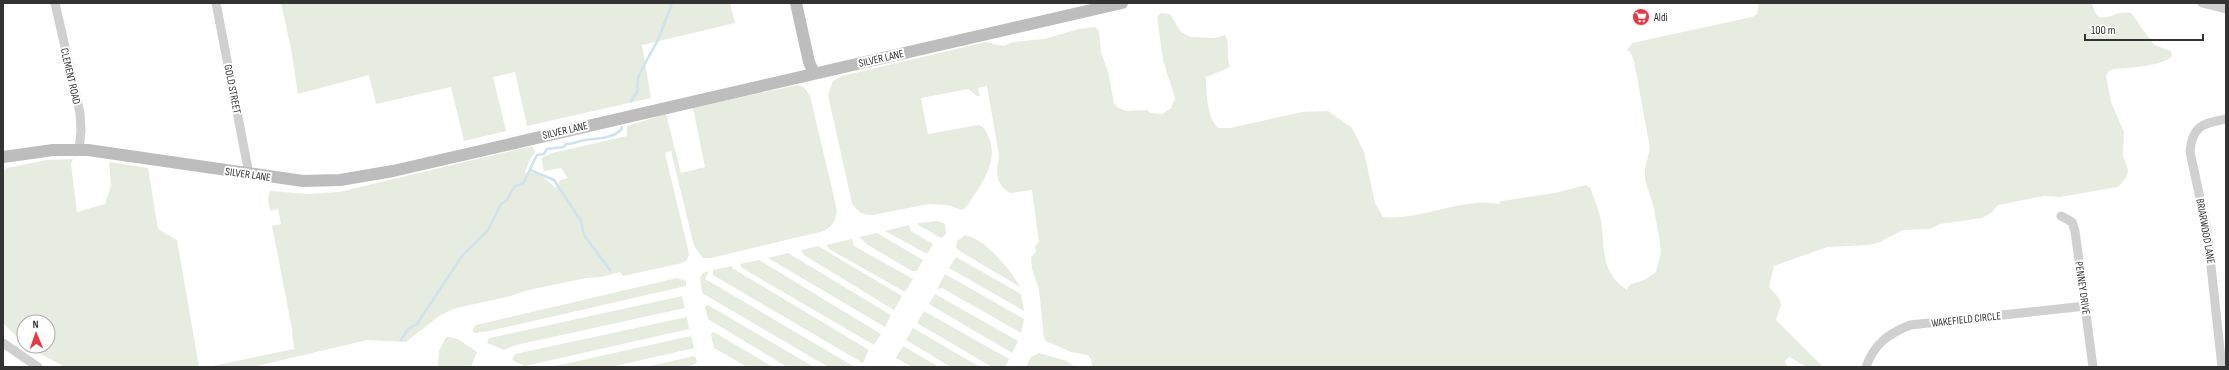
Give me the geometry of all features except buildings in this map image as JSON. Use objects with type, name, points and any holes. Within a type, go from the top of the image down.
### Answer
[{"type":"main road","points":[[796,3],[809,62],[814,73]]},
{"type":"main road","name":"SILVER LANE","points":[[3,157],[46,151],[79,150],[303,181],[340,180],[393,171],[1122,3]]},
{"type":"street","name":"CLEMENT ROAD","points":[[55,3],[80,113],[81,131],[79,150]]},
{"type":"street","name":"GOLD STREET","points":[[216,3],[249,174]]},
{"type":"street","points":[[2202,3],[2226,9]]},
{"type":"street","name":"BRIARWOOD LANE","points":[[2222,367],[2221,303],[2190,152],[2191,140],[2197,128],[2212,122],[2226,119]]},
{"type":"street","name":"PENNEY DRIVE","points":[[2061,216],[2069,219],[2075,231],[2093,367]]},
{"type":"street","name":"WAKEFIELD CIRCLE","points":[[1866,367],[1870,355],[1880,342],[1894,332],[1910,325],[2086,306]]},
{"type":"street","points":[[3,343],[38,367]]},
{"type":"shaded area","points":[[281,3],[730,3],[735,23],[642,45],[651,98],[527,126],[515,72],[493,77],[506,131],[464,141],[451,87],[376,104],[369,75],[298,94],[291,49]]},
{"type":"shaded area","points":[[1759,3],[2092,3],[2095,12],[2103,18],[2126,12],[2132,14],[2154,45],[2171,51],[2172,56],[2162,62],[2154,64],[2114,69],[2109,71],[2106,76],[2111,102],[2124,132],[2123,155],[2128,170],[2127,176],[2117,187],[2060,197],[2044,196],[1998,205],[1991,213],[1982,218],[1940,224],[1930,229],[1903,230],[1880,242],[1869,245],[1827,247],[1774,266],[1769,287],[1779,298],[1781,305],[1776,320],[1823,367],[1807,367],[1789,357],[1785,361],[1788,367],[1092,367],[1091,359],[1088,355],[1071,352],[1046,341],[1044,338],[1039,289],[1032,269],[1031,257],[1036,252],[1035,246],[1039,242],[1032,190],[1010,193],[1003,188],[998,180],[997,171],[999,155],[987,86],[978,88],[980,96],[977,96],[968,89],[921,98],[928,134],[978,125],[986,131],[988,136],[992,154],[987,172],[968,205],[962,210],[947,205],[929,204],[872,215],[863,214],[858,211],[852,203],[828,95],[833,81],[842,76],[986,42],[1003,46],[1013,42],[1044,39],[1079,29],[1095,27],[1099,31],[1101,52],[1108,72],[1114,103],[1117,107],[1126,111],[1147,110],[1151,113],[1162,114],[1171,108],[1175,98],[1163,60],[1157,17],[1161,13],[1170,14],[1181,32],[1190,37],[1215,38],[1225,35],[1227,39],[1230,66],[1206,77],[1208,105],[1212,119],[1219,128],[1230,128],[1302,112],[1328,111],[1352,128],[1364,152],[1375,203],[1383,217],[1411,216],[1472,203],[1486,202],[1498,204],[1501,201],[1555,193],[1586,185],[1590,188],[1599,213],[1605,259],[1608,267],[1618,283],[1627,290],[1629,285],[1644,280],[1656,272],[1661,252],[1653,205],[1645,180],[1645,169],[1650,148],[1634,61],[1631,53],[1627,50],[1632,43],[1752,17],[1757,14]]},
{"type":"shaded area","points":[[797,85],[804,87],[810,96],[837,210],[834,222],[824,231],[711,258],[703,258],[694,246],[671,151],[665,153],[689,254],[687,260],[682,263],[623,276],[620,272],[601,277],[586,278],[456,308],[439,316],[406,342],[367,340],[253,367],[208,367],[294,349],[292,329],[272,226],[281,224],[278,209],[270,211],[268,198],[270,191],[308,194],[339,192],[532,146],[535,152],[530,159],[525,173],[534,173],[542,176],[555,188],[561,180],[568,178],[561,168],[544,171],[541,158],[552,153],[627,136],[627,126],[666,114],[681,173],[705,167],[693,108]]},
{"type":"shaded area","points":[[73,159],[71,164],[77,212],[105,204],[111,186],[109,162],[148,168],[158,229],[177,240],[199,367],[65,367],[41,354],[56,354],[56,314],[16,314],[16,336],[3,323],[3,169],[46,160]]},
{"type":"shaded area","points":[[938,221],[945,224],[946,234],[941,238],[918,225],[918,223]]},
{"type":"shaded area","points":[[909,225],[911,231],[933,244],[927,254],[885,231]]},
{"type":"shaded area","points":[[877,233],[923,260],[917,271],[912,271],[868,245],[859,237]]},
{"type":"shaded area","points":[[965,235],[972,237],[988,248],[1004,264],[1020,287],[958,250],[956,247],[957,241]]},
{"type":"shaded area","points":[[852,239],[854,246],[913,279],[905,292],[829,249],[826,245]]},
{"type":"shaded area","points":[[818,246],[902,296],[894,310],[804,255],[801,250]]},
{"type":"shaded area","points":[[788,253],[891,315],[885,327],[768,258]]},
{"type":"shaded area","points":[[956,257],[1021,294],[1024,311],[949,268]]},
{"type":"shaded area","points":[[759,260],[881,334],[874,345],[742,268],[740,264]]},
{"type":"shaded area","points":[[732,266],[732,268],[869,350],[863,363],[713,275],[713,270]]},
{"type":"shaded area","points":[[709,271],[705,279],[855,367],[828,367],[702,293],[700,278],[703,273]]},
{"type":"shaded area","points":[[945,274],[1024,319],[1021,333],[942,288],[937,289]]},
{"type":"shaded area","points":[[677,278],[686,281],[686,286],[489,331],[475,333],[472,331],[476,325]]},
{"type":"shaded area","points":[[935,294],[1018,341],[1012,353],[929,304]]},
{"type":"shaded area","points":[[682,296],[685,308],[516,345],[504,350],[487,343],[489,338]]},
{"type":"shaded area","points":[[708,305],[814,367],[787,367],[708,319],[705,307]]},
{"type":"shaded area","points":[[924,311],[1009,359],[1005,367],[992,367],[917,323]]},
{"type":"shaded area","points":[[687,317],[689,329],[525,366],[512,360],[515,354]]},
{"type":"shaded area","points":[[913,328],[980,367],[951,367],[906,340]]},
{"type":"shaded area","points":[[712,332],[773,367],[747,367],[714,348],[711,335]]},
{"type":"shaded area","points":[[691,336],[694,348],[611,367],[551,367]]},
{"type":"shaded area","points":[[448,337],[458,339],[477,352],[471,367],[438,367],[439,350]]},
{"type":"shaded area","points":[[903,346],[939,367],[912,367],[896,358]]},
{"type":"shaded area","points":[[1039,353],[1067,361],[1075,367],[1026,367],[1031,357]]},
{"type":"shaded area","points":[[695,356],[697,362],[694,365],[673,368],[645,367]]},
{"type":"waterway","points":[[631,101],[637,92],[638,78],[659,38],[672,3]]},
{"type":"waterway","points":[[401,340],[408,329],[417,324],[462,256],[488,230],[501,204],[506,201],[515,186],[523,184],[537,155],[544,154],[547,149],[564,147],[566,144],[609,137],[621,130],[622,127]]},
{"type":"waterway","points":[[530,170],[554,180],[581,221],[584,235],[610,270]]},
{"type":"place","name":"Aldi","points":[[1641,17]]}]
